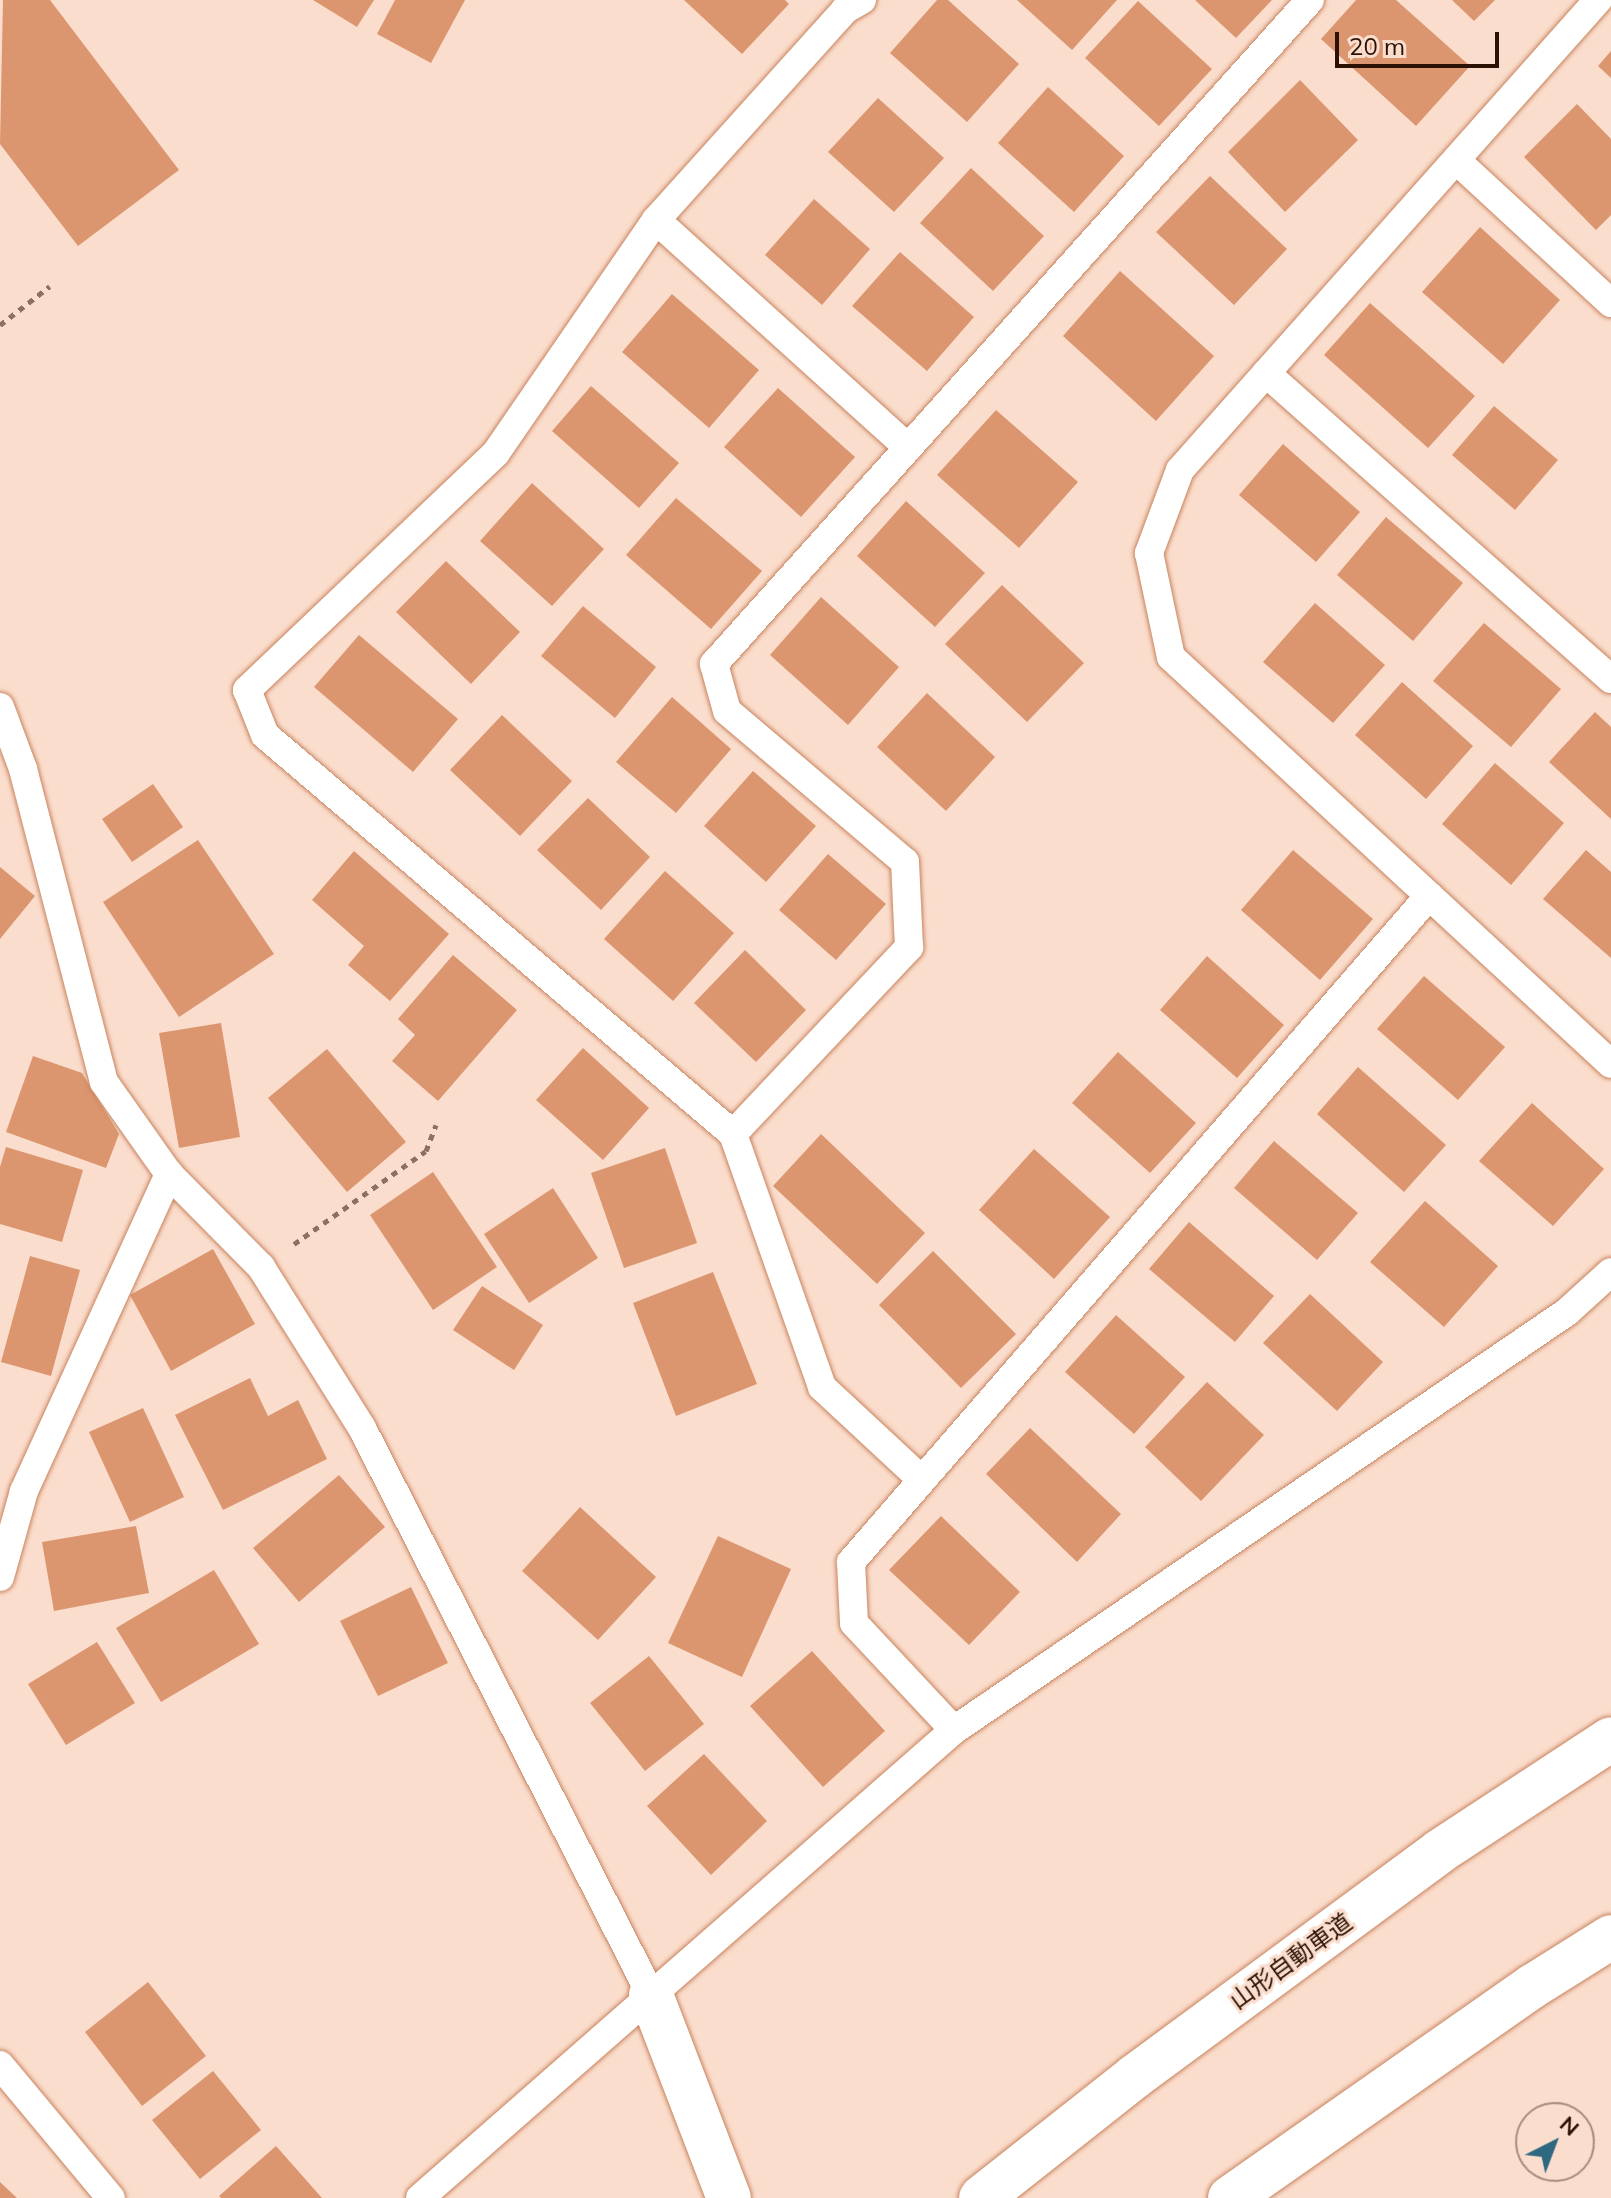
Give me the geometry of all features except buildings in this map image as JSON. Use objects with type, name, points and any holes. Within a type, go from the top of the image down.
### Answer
[{"type":"main road","name":"山形自動車道","points":[[981,2198],[1134,2077],[1440,1851],[1611,1739]]},
{"type":"main road","points":[[1230,2198],[1533,1986],[1611,1937]]},
{"type":"main road","points":[[651,1995],[729,2198]]},
{"type":"lane","points":[[862,0],[845,10],[656,220],[496,453],[247,690],[265,735],[733,1134],[822,1387],[921,1479]]},
{"type":"lane","points":[[733,1134],[909,947],[905,862],[727,711],[714,664],[1310,0]]},
{"type":"lane","points":[[1598,0],[1180,470],[1149,553],[1171,657],[1611,1064]]},
{"type":"lane","points":[[1456,160],[1611,303]]},
{"type":"lane","points":[[656,220],[908,448]]},
{"type":"lane","points":[[1266,373],[1611,679]]},
{"type":"lane","points":[[0,707],[23,769],[104,1082],[169,1174],[261,1267],[362,1428],[651,1995]]},
{"type":"lane","points":[[954,1730],[854,1623],[851,1562],[1429,896]]},
{"type":"lane","points":[[0,1577],[24,1491],[169,1174]]},
{"type":"lane","points":[[420,2198],[954,1730],[1567,1312],[1607,1278]]},
{"type":"lane","points":[[0,2065],[111,2198]]},
{"type":"path","points":[[0,325],[50,286]]},
{"type":"path","points":[[261,1267],[426,1151],[436,1125]]}]
